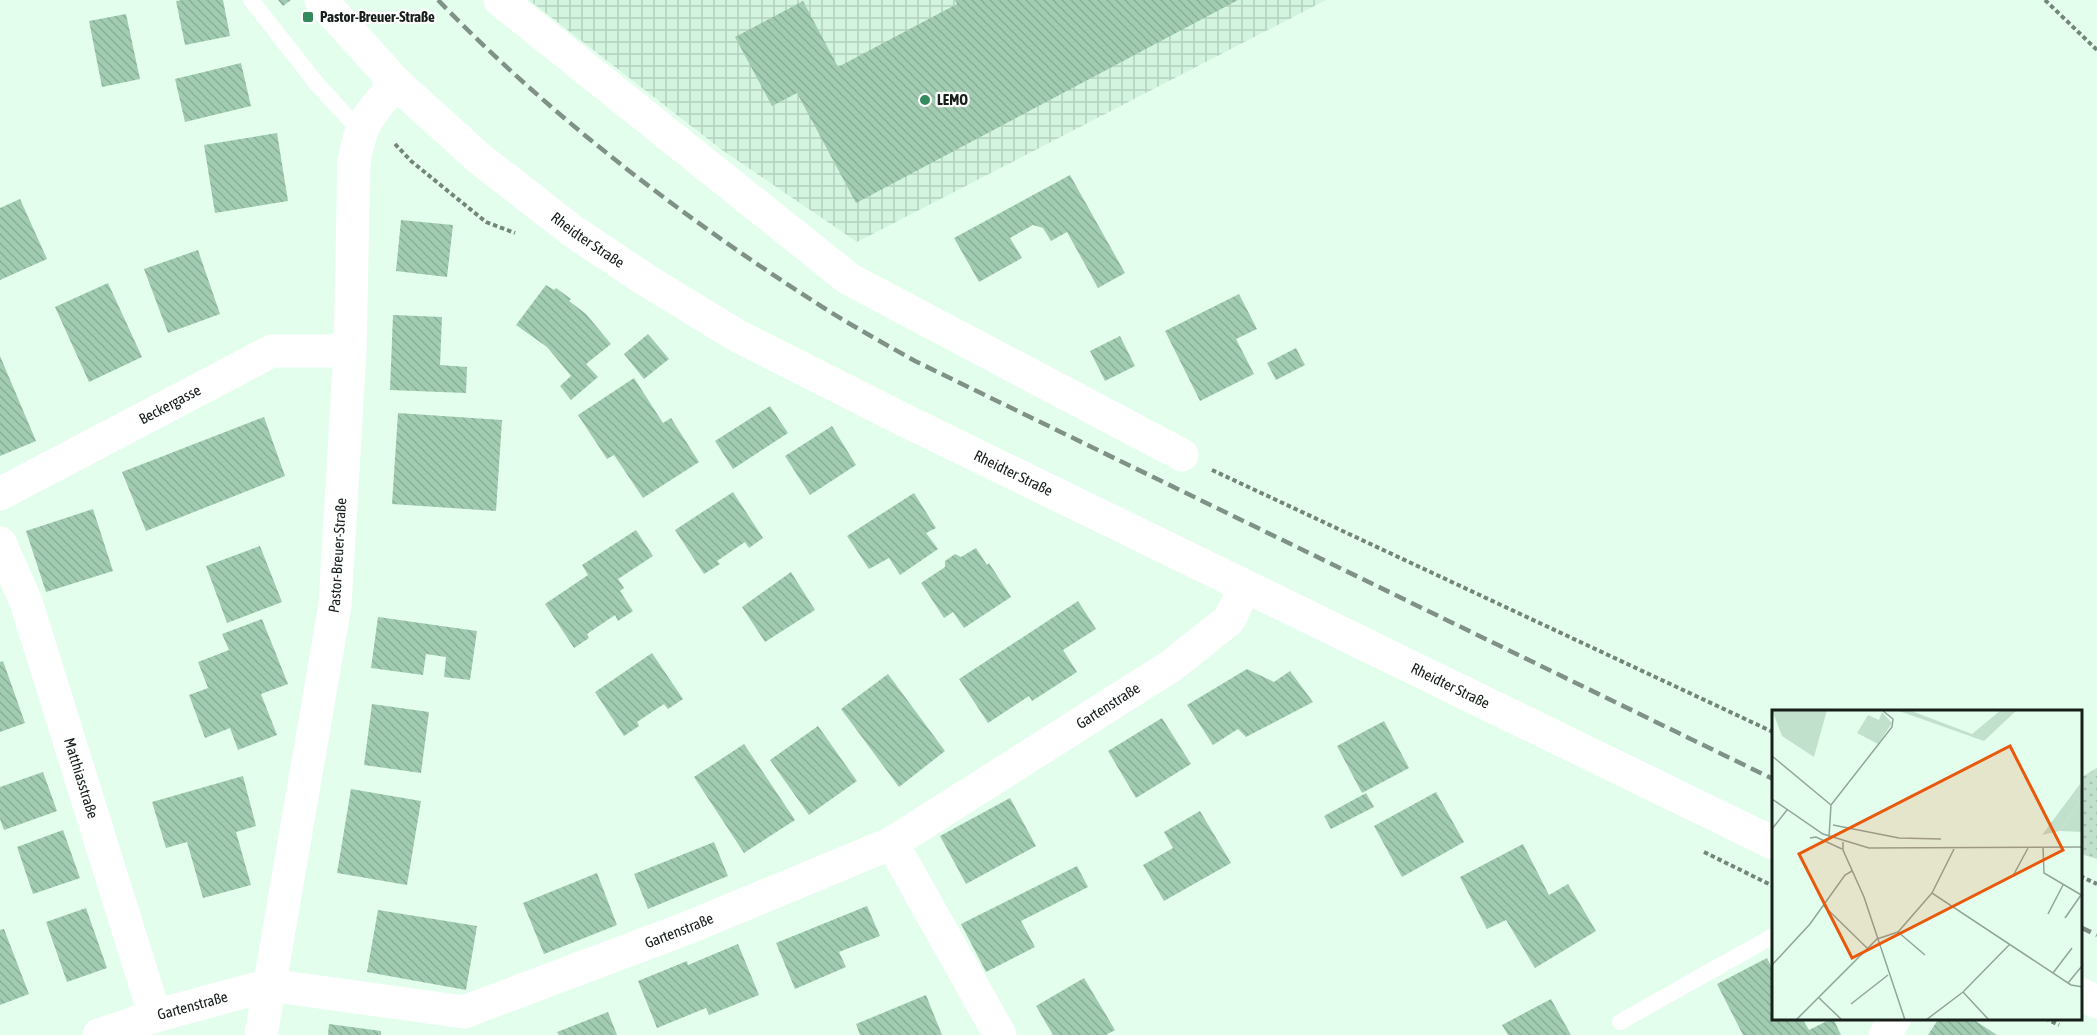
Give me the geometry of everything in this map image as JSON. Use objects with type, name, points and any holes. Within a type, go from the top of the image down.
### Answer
[{"type":"street","name":"Rheidter Straße","points":[[321,0],[396,83],[480,159],[574,232],[646,280],[736,335],[917,427],[1772,843]]},
{"type":"street","points":[[500,0],[849,279],[1182,455]]},
{"type":"street","name":"Pastor-Breuer-Straße","points":[[261,1035],[335,605],[350,351],[354,163],[360,132],[368,115],[396,83]]},
{"type":"street","name":"Beckergasse","points":[[0,494],[272,351],[350,351]]},
{"type":"street","name":"Matthiasstraße","points":[[0,543],[26,603],[156,1016]]},
{"type":"street","name":"Gartenstraße","points":[[99,1035],[156,1016],[269,985],[469,1023],[690,927],[892,843],[1171,666],[1229,620],[1245,587]]},
{"type":"street","points":[[892,843],[1000,1035]]},
{"type":"street","points":[[2082,995],[2097,1002]]},
{"type":"street","points":[[1885,1035],[1894,1020]]},
{"type":"lane","points":[[252,0],[317,84],[360,132]]},
{"type":"lane","points":[[1620,1022],[1772,937]]},
{"type":"path","points":[[2045,0],[2097,50]]},
{"type":"path","points":[[1182,455],[1772,732]]},
{"type":"path","points":[[2082,877],[2097,884]]},
{"type":"shaded area","points":[[529,0],[1326,0],[857,242],[722,150]]},
{"type":"shaded area","points":[[2097,768],[2097,859],[2082,854],[2082,777]]},
{"type":"building","points":[[223,0],[230,36],[185,45],[176,1]]},
{"type":"building","points":[[278,0],[291,0],[283,6]]},
{"type":"building","name":"LEMO","points":[[955,0],[1238,0],[856,203],[797,93],[772,106],[735,37],[803,1],[838,67],[957,4]]},
{"type":"building","points":[[126,14],[140,79],[102,87],[89,21]]},
{"type":"building","points":[[241,63],[251,106],[185,122],[175,79]]},
{"type":"building","points":[[277,133],[288,201],[215,213],[204,145]]},
{"type":"building","points":[[1070,175],[1125,273],[1098,288],[1067,232],[1051,241],[1043,228],[1033,225],[1010,238],[1022,258],[979,282],[954,238]]},
{"type":"building","points":[[20,199],[47,259],[0,280],[0,208]]},
{"type":"building","points":[[401,220],[453,225],[447,277],[396,271]]},
{"type":"building","points":[[198,250],[220,314],[168,333],[144,269]]},
{"type":"building","points":[[108,283],[142,357],[89,382],[55,307]]},
{"type":"building","points":[[546,285],[554,290],[556,288],[571,299],[569,301],[586,314],[611,344],[586,364],[598,377],[571,400],[560,386],[571,376],[547,347],[516,325]]},
{"type":"building","points":[[1239,294],[1257,329],[1236,339],[1254,374],[1200,401],[1165,331]]},
{"type":"building","points":[[393,315],[442,317],[440,365],[467,367],[466,393],[390,390]]},
{"type":"building","points":[[648,334],[669,359],[644,379],[624,354]]},
{"type":"building","points":[[1120,336],[1135,366],[1105,381],[1090,351]]},
{"type":"building","points":[[1296,348],[1305,365],[1276,380],[1267,363]]},
{"type":"building","points":[[0,356],[36,441],[0,456]]},
{"type":"building","points":[[634,378],[663,423],[671,418],[699,462],[643,498],[614,455],[607,459],[578,415]]},
{"type":"building","points":[[770,406],[788,433],[733,469],[715,441]]},
{"type":"building","points":[[398,413],[502,420],[496,511],[392,504]]},
{"type":"building","points":[[264,417],[285,476],[146,531],[122,472]]},
{"type":"building","points":[[832,426],[856,465],[810,495],[785,456]]},
{"type":"building","points":[[733,492],[763,538],[749,548],[745,542],[717,561],[720,564],[704,574],[675,530]]},
{"type":"building","points":[[914,493],[936,528],[926,533],[938,549],[900,575],[889,558],[869,569],[847,536]]},
{"type":"building","points":[[93,509],[113,571],[46,592],[26,531]]},
{"type":"building","points":[[636,530],[653,556],[618,579],[624,588],[620,591],[633,611],[618,621],[615,615],[587,634],[589,638],[574,648],[545,604],[588,575],[582,565]]},
{"type":"building","points":[[260,546],[282,602],[227,623],[206,566]]},
{"type":"building","points":[[976,548],[987,565],[989,563],[1011,597],[964,628],[953,612],[944,618],[921,583],[945,567],[945,561],[955,554],[961,557]]},
{"type":"building","points":[[791,572],[815,610],[765,642],[742,607]]},
{"type":"building","points":[[1078,601],[1096,629],[1063,650],[1077,672],[1032,701],[1029,696],[988,723],[959,679]]},
{"type":"building","points":[[378,617],[477,631],[470,680],[444,677],[446,657],[426,654],[423,675],[371,668]]},
{"type":"building","points":[[262,619],[288,684],[261,694],[277,735],[238,750],[230,728],[205,738],[189,695],[208,688],[198,662],[229,650],[222,634]]},
{"type":"building","points":[[652,653],[683,699],[668,709],[664,704],[637,722],[639,726],[624,736],[595,692]]},
{"type":"building","points":[[3,661],[25,723],[0,732],[0,662]]},
{"type":"building","points":[[1247,669],[1274,682],[1290,671],[1313,702],[1246,737],[1238,729],[1213,745],[1187,705]]},
{"type":"building","points":[[888,674],[945,751],[899,787],[841,709]]},
{"type":"building","points":[[372,704],[429,712],[421,773],[364,765]]},
{"type":"building","points":[[1162,718],[1191,764],[1136,798],[1108,751]]},
{"type":"building","points":[[1384,721],[1409,768],[1362,793],[1337,746]]},
{"type":"building","points":[[818,726],[857,781],[809,815],[770,760]]},
{"type":"building","points":[[744,744],[795,820],[744,853],[694,777]]},
{"type":"building","points":[[43,772],[57,811],[4,830],[0,819],[0,787]]},
{"type":"building","points":[[243,776],[256,826],[236,832],[251,885],[203,898],[187,842],[166,848],[152,802]]},
{"type":"building","points":[[351,789],[421,801],[407,885],[337,873]]},
{"type":"building","points":[[1436,792],[1464,842],[1402,877],[1374,826]]},
{"type":"building","points":[[1366,793],[1374,807],[1331,829],[1324,816]]},
{"type":"building","points":[[1010,798],[1036,846],[966,884],[940,836]]},
{"type":"building","points":[[1200,811],[1231,863],[1164,901],[1143,865],[1173,848],[1164,832]]},
{"type":"building","points":[[63,830],[80,878],[33,894],[17,847]]},
{"type":"building","points":[[714,842],[728,876],[648,909],[634,874]]},
{"type":"building","points":[[1523,844],[1549,895],[1568,884],[1596,931],[1535,968],[1506,920],[1487,929],[1460,877]]},
{"type":"building","points":[[1077,866],[1088,887],[1021,921],[1035,947],[986,972],[961,924]]},
{"type":"building","points":[[597,873],[617,925],[544,954],[523,903]]},
{"type":"building","points":[[867,906],[880,936],[839,952],[846,967],[795,989],[776,943]]},
{"type":"building","points":[[86,908],[107,968],[67,982],[46,922]]},
{"type":"building","points":[[378,910],[477,926],[466,990],[367,972]]},
{"type":"building","points":[[4,929],[29,994],[0,1005],[0,930]]},
{"type":"building","points":[[738,944],[759,995],[709,1015],[706,1008],[657,1028],[638,981],[687,961],[688,965]]},
{"type":"building","points":[[1767,958],[1772,968],[1772,1020],[1803,1020],[1809,1030],[1829,1020],[1834,1020],[1841,1035],[1743,1035],[1717,984]]},
{"type":"building","points":[[1084,978],[1115,1030],[1106,1035],[1053,1035],[1036,1006]]},
{"type":"building","points":[[926,995],[942,1035],[860,1035],[856,1024]]},
{"type":"building","points":[[1551,999],[1571,1035],[1508,1035],[1502,1025]]},
{"type":"building","points":[[608,1012],[617,1035],[559,1035],[557,1032]]},
{"type":"building","points":[[1938,1020],[1974,1020],[1997,1035],[1928,1035]]},
{"type":"building","points":[[329,1024],[381,1031],[381,1035],[328,1035]]},
{"type":"railway","points":[[438,0],[527,86],[622,165],[671,203],[772,274],[858,329],[915,361],[1772,779]]},
{"type":"railway","points":[[2082,928],[2097,935]]},
{"type":"place","name":"Pastor-Breuer-Straße","points":[[308,17]]},
{"type":"place","name":"LEMO","points":[[925,100]]}]
